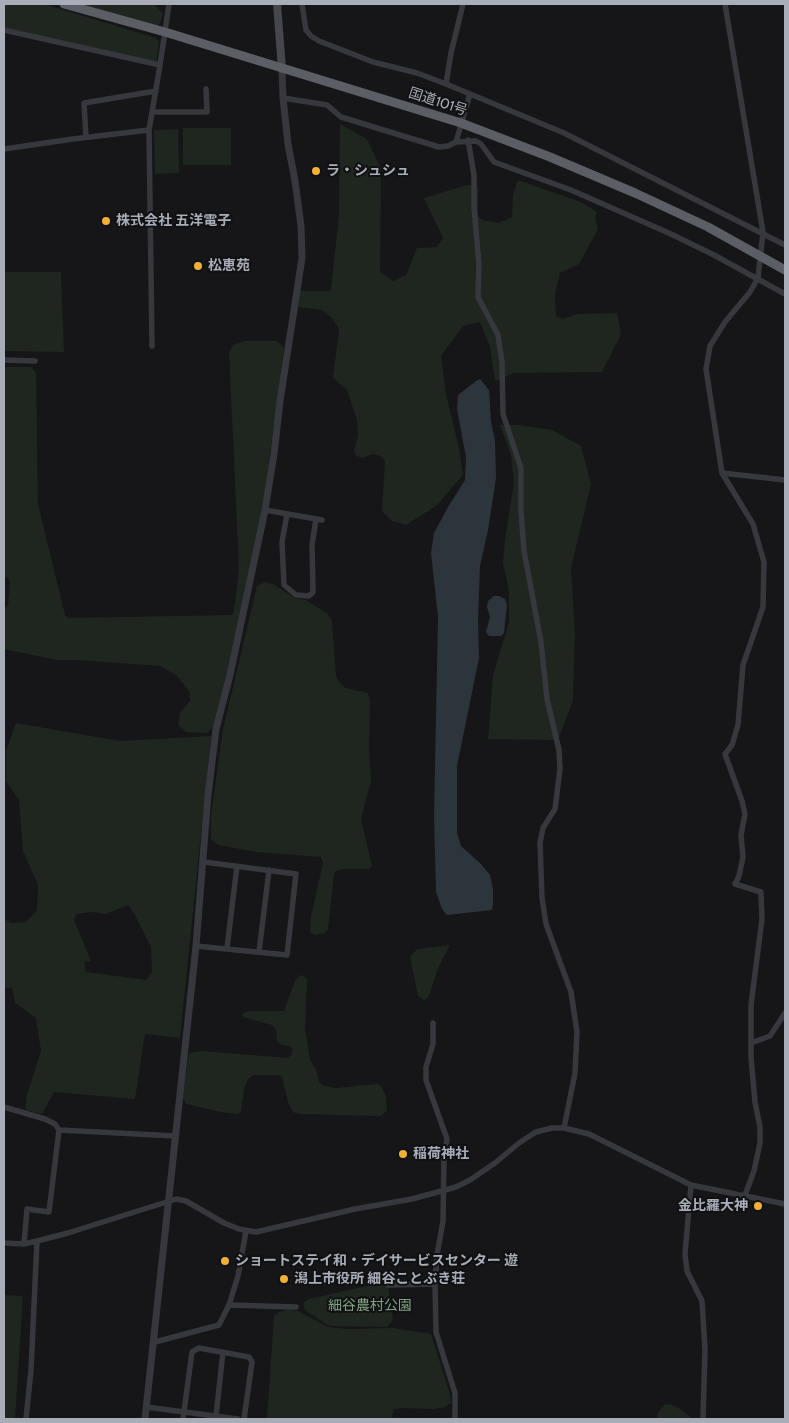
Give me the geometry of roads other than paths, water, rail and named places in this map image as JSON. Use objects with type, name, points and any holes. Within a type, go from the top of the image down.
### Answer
[{"type":"highway","name":"国道101号","points":[[64,4],[165,32],[461,123],[550,156],[635,193],[708,228],[785,270]]},
{"type":"main road","points":[[277,4],[282,69]]},
{"type":"street","points":[[152,346],[149,130],[169,5],[161,4]]},
{"type":"street","points":[[302,4],[306,30],[319,41],[373,62],[417,73],[571,136],[785,244]]},
{"type":"street","points":[[446,84],[451,53],[463,4]]},
{"type":"street","points":[[725,4],[763,232],[758,278],[750,292],[721,328],[710,346],[706,369],[722,473],[753,524],[764,562],[763,607],[743,665],[738,724],[732,745],[725,754],[745,814],[741,834],[742,857],[739,876],[735,884],[761,892],[762,919],[753,978],[751,1043],[760,1143],[754,1171],[745,1195]]},
{"type":"street","points":[[4,30],[160,65]]},
{"type":"street","points":[[145,1419],[155,1342],[196,946],[208,795],[216,728],[226,692],[265,510],[302,258],[301,226],[283,98],[282,69]]},
{"type":"street","points":[[152,112],[207,112],[206,89]]},
{"type":"street","points":[[86,137],[84,103],[156,91]]},
{"type":"street","points":[[456,142],[470,94]]},
{"type":"street","points":[[283,98],[327,105],[341,117],[439,147],[468,140],[476,141],[481,144],[494,162],[502,166],[571,190],[634,218],[714,255],[785,294]]},
{"type":"street","points":[[4,149],[149,130]]},
{"type":"street","points":[[468,140],[474,175],[474,207],[479,265],[478,297],[498,335],[502,362],[503,414],[521,468],[521,511],[524,550],[541,642],[547,699],[559,750],[560,769],[555,809],[543,828],[540,843],[542,898],[546,924],[571,992],[577,1032],[575,1073],[564,1128]]},
{"type":"street","points":[[4,360],[35,362]]},
{"type":"street","points":[[722,473],[785,480]]},
{"type":"street","points":[[265,510],[319,519],[312,545],[314,592],[309,596],[296,595],[284,585],[282,542],[287,514]]},
{"type":"street","points":[[196,946],[287,955],[296,874],[204,862]]},
{"type":"street","points":[[227,948],[237,866]]},
{"type":"street","points":[[259,952],[269,870]]},
{"type":"street","points":[[751,1043],[770,1036],[785,1013]]},
{"type":"street","points":[[433,1024],[433,1044],[426,1067],[426,1080],[447,1139],[444,1158],[443,1220],[437,1255],[435,1284],[436,1332],[455,1392],[455,1419]]},
{"type":"street","points":[[4,1107],[45,1119],[55,1124],[59,1130],[50,1212],[26,1209],[24,1244]]},
{"type":"street","points":[[4,1242],[24,1244],[38,1242],[176,1198],[186,1201],[224,1223],[246,1231],[256,1232],[355,1209],[444,1192],[470,1180],[536,1132],[552,1128],[564,1128],[589,1134],[691,1185],[785,1204]]},
{"type":"street","points":[[59,1130],[176,1136]]},
{"type":"street","points":[[691,1185],[685,1254],[687,1271],[702,1300],[705,1349],[703,1419]]},
{"type":"street","points":[[155,1342],[219,1325],[229,1305],[238,1276],[246,1231]]},
{"type":"street","points":[[26,1419],[31,1370],[38,1242]]},
{"type":"street","points":[[388,1285],[435,1284]]},
{"type":"street","points":[[229,1305],[296,1307]]},
{"type":"street","points":[[183,1419],[192,1352],[198,1348],[250,1357],[252,1362],[244,1419]]},
{"type":"street","points":[[216,1416],[223,1352]]},
{"type":"street","points":[[146,1407],[238,1419]]},
{"type":"place","name":"ラ・シュシュ","points":[[316,171]]},
{"type":"place","name":"株式会社 五洋電子","points":[[106,221]]},
{"type":"place","name":"松恵苑","points":[[198,266]]},
{"type":"place","name":"稲荷神社","points":[[403,1154]]},
{"type":"place","name":"金比羅大神","points":[[758,1206]]},
{"type":"place","name":"ショートステイ和・デイサービスセンター 遊","points":[[225,1261]]},
{"type":"place","name":"潟上市役所 細谷ことぶき荘","points":[[284,1279]]},
{"type":"park label","name":"細谷農村公園","points":[[370,1306]]}]
